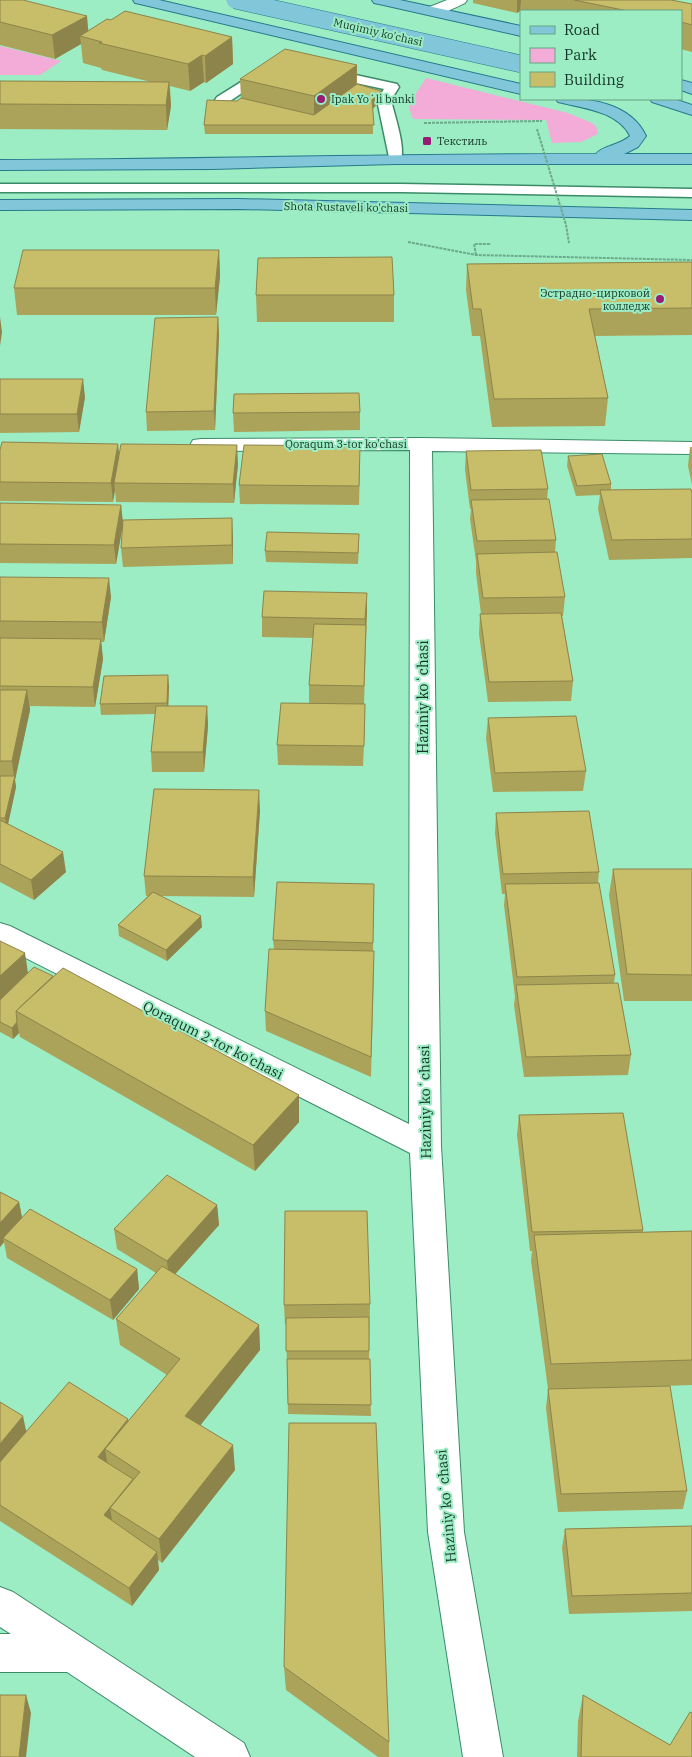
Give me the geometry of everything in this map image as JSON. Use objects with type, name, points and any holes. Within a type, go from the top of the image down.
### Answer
[{"type":"main road","points":[[140,0],[520,88]]},
{"type":"main road","name":"Muqimiy ko'chasi","points":[[235,0],[520,66]]},
{"type":"main road","points":[[379,0],[520,31]]},
{"type":"main road","points":[[466,76],[520,66]]},
{"type":"main road","points":[[569,100],[592,105],[617,114],[630,121],[636,129],[638,136],[634,143],[624,148],[591,157]]},
{"type":"main road","points":[[661,100],[692,110]]},
{"type":"main road","points":[[0,165],[213,164],[395,159],[591,157],[692,159]]},
{"type":"main road","name":"Shota Rustaveli ko'chasi","points":[[0,205],[248,204],[692,215]]},
{"type":"street","points":[[432,11],[460,0]]},
{"type":"street","name":"Qoraqum 3-tor ko'chasi","points":[[186,445],[421,444],[692,448]]},
{"type":"street","name":"Haziniy koʻchasi","points":[[421,444],[425,1146],[446,1532],[483,1757]]},
{"type":"street","name":"Qoraqum 2-tor ko'chasi","points":[[0,933],[425,1146]]},
{"type":"street","points":[[0,1605],[230,1757]]},
{"type":"street","points":[[0,1653],[71,1653]]},
{"type":"lane","points":[[222,100],[264,71],[278,66]]},
{"type":"lane","points":[[314,70],[392,87],[384,100],[394,141],[395,159]]},
{"type":"lane","points":[[0,179],[402,179],[692,182]]},
{"type":"lane","points":[[0,188],[401,188],[692,194]]},
{"type":"path","points":[[537,129],[566,224],[569,243]]},
{"type":"path","points":[[404,241],[476,255],[692,260]]},
{"type":"path","points":[[474,244],[476,255]]},
{"type":"green space","points":[[0,46],[61,61],[40,75],[0,75]]},
{"type":"green space","points":[[426,78],[568,113],[592,123],[596,126],[598,134],[581,142],[552,143],[546,120],[413,119],[409,108]]},
{"type":"building","points":[[0,0],[23,0],[87,16],[52,35],[0,22]]},
{"type":"building","points":[[574,0],[671,0],[692,4],[692,25],[682,22],[682,10],[623,10]]},
{"type":"building","points":[[125,11],[232,37],[205,56],[202,55],[188,64],[99,43],[102,42],[80,36],[107,19],[111,20]]},
{"type":"building","points":[[285,49],[357,65],[314,96],[240,79]]},
{"type":"building","points":[[0,81],[169,82],[166,105],[0,104]]},
{"type":"building","points":[[357,84],[381,91],[372,100],[374,125],[204,125],[207,100],[237,101],[241,98],[314,115]]},
{"type":"building","points":[[23,250],[219,250],[215,288],[14,288]]},
{"type":"building","points":[[392,257],[394,295],[256,295],[258,258]]},
{"type":"building","points":[[692,262],[692,308],[589,309],[608,398],[494,399],[481,309],[473,309],[467,264]]},
{"type":"building","points":[[218,317],[214,411],[146,412],[155,318]]},
{"type":"building","points":[[0,379],[83,379],[77,414],[0,414]]},
{"type":"building","points":[[359,393],[360,412],[233,413],[234,394]]},
{"type":"building","points":[[2,442],[118,444],[111,483],[0,482],[0,450]]},
{"type":"building","points":[[121,444],[237,445],[233,484],[114,483]]},
{"type":"building","points":[[244,445],[360,446],[359,486],[239,485]]},
{"type":"building","points":[[541,450],[548,489],[471,490],[466,451]]},
{"type":"building","points":[[602,454],[611,484],[577,486],[568,456]]},
{"type":"building","points":[[691,489],[692,539],[612,540],[600,490]]},
{"type":"building","points":[[549,499],[556,540],[477,541],[471,500]]},
{"type":"building","points":[[0,503],[121,505],[114,545],[0,544]]},
{"type":"building","points":[[232,518],[232,545],[121,548],[123,520]]},
{"type":"building","points":[[267,532],[359,534],[358,553],[265,551]]},
{"type":"building","points":[[557,552],[565,597],[483,598],[477,554]]},
{"type":"building","points":[[0,577],[109,578],[102,622],[0,621]]},
{"type":"building","points":[[264,591],[367,593],[365,619],[262,617]]},
{"type":"building","points":[[561,613],[573,681],[489,682],[480,614]]},
{"type":"building","points":[[314,624],[366,625],[364,686],[309,685]]},
{"type":"building","points":[[0,638],[101,639],[93,687],[0,686]]},
{"type":"building","points":[[168,675],[167,703],[100,704],[104,676]]},
{"type":"building","points":[[0,690],[27,690],[12,761],[0,761]]},
{"type":"building","points":[[281,703],[365,704],[364,746],[277,745]]},
{"type":"building","points":[[156,706],[207,706],[203,752],[151,752]]},
{"type":"building","points":[[576,716],[586,771],[495,773],[488,718]]},
{"type":"building","points":[[0,776],[15,776],[5,818],[0,818]]},
{"type":"building","points":[[154,789],[259,790],[253,877],[144,876]]},
{"type":"building","points":[[589,811],[599,872],[503,874],[496,813]]},
{"type":"building","points":[[0,820],[63,852],[31,880],[0,864]]},
{"type":"building","points":[[613,869],[692,869],[692,975],[627,974]]},
{"type":"building","points":[[277,882],[374,884],[373,943],[273,940]]},
{"type":"building","points":[[599,883],[615,975],[517,977],[505,884]]},
{"type":"building","points":[[153,892],[201,916],[166,950],[118,925]]},
{"type":"building","points":[[0,941],[25,953],[0,976]]},
{"type":"building","points":[[269,949],[374,951],[371,1057],[265,1011]]},
{"type":"building","points":[[34,967],[53,976],[16,1011],[17,1022],[12,1028],[0,1022],[0,1000]]},
{"type":"building","points":[[63,968],[299,1095],[253,1145],[16,1011]]},
{"type":"building","points":[[618,983],[631,1055],[526,1057],[516,985]]},
{"type":"building","points":[[623,1113],[643,1230],[532,1232],[519,1115]]},
{"type":"building","points":[[167,1175],[217,1205],[167,1261],[114,1229]]},
{"type":"building","points":[[0,1192],[19,1202],[0,1223]]},
{"type":"building","points":[[30,1209],[137,1269],[110,1300],[3,1238]]},
{"type":"building","points":[[285,1211],[367,1211],[370,1304],[284,1305]]},
{"type":"building","points":[[692,1231],[692,1360],[551,1364],[534,1235]]},
{"type":"building","points":[[162,1266],[259,1325],[185,1416],[233,1445],[159,1539],[110,1508],[140,1472],[105,1449],[180,1359],[116,1319]]},
{"type":"building","points":[[369,1317],[369,1351],[286,1351],[286,1318]]},
{"type":"building","points":[[287,1359],[370,1359],[371,1405],[288,1404]]},
{"type":"building","points":[[69,1382],[128,1419],[98,1457],[133,1479],[104,1515],[157,1552],[129,1588],[0,1505],[0,1462]]},
{"type":"building","points":[[670,1386],[687,1491],[561,1494],[548,1389]]},
{"type":"building","points":[[0,1402],[23,1416],[0,1444]]},
{"type":"building","points":[[289,1423],[376,1423],[389,1742],[284,1667]]},
{"type":"building","points":[[692,1526],[692,1593],[572,1596],[565,1529]]},
{"type":"building","points":[[0,1695],[26,1695],[19,1757],[0,1757]]},
{"type":"building","points":[[583,1695],[670,1745],[690,1712],[692,1713],[692,1757],[581,1757]]},
{"type":"place","name":"Ipak Yoʻli banki","points":[[321,99]]},
{"type":"place","name":"Текстиль","points":[[427,141]]},
{"type":"place","name":"Эстрадно-цирковой колледж","points":[[660,299]]}]
